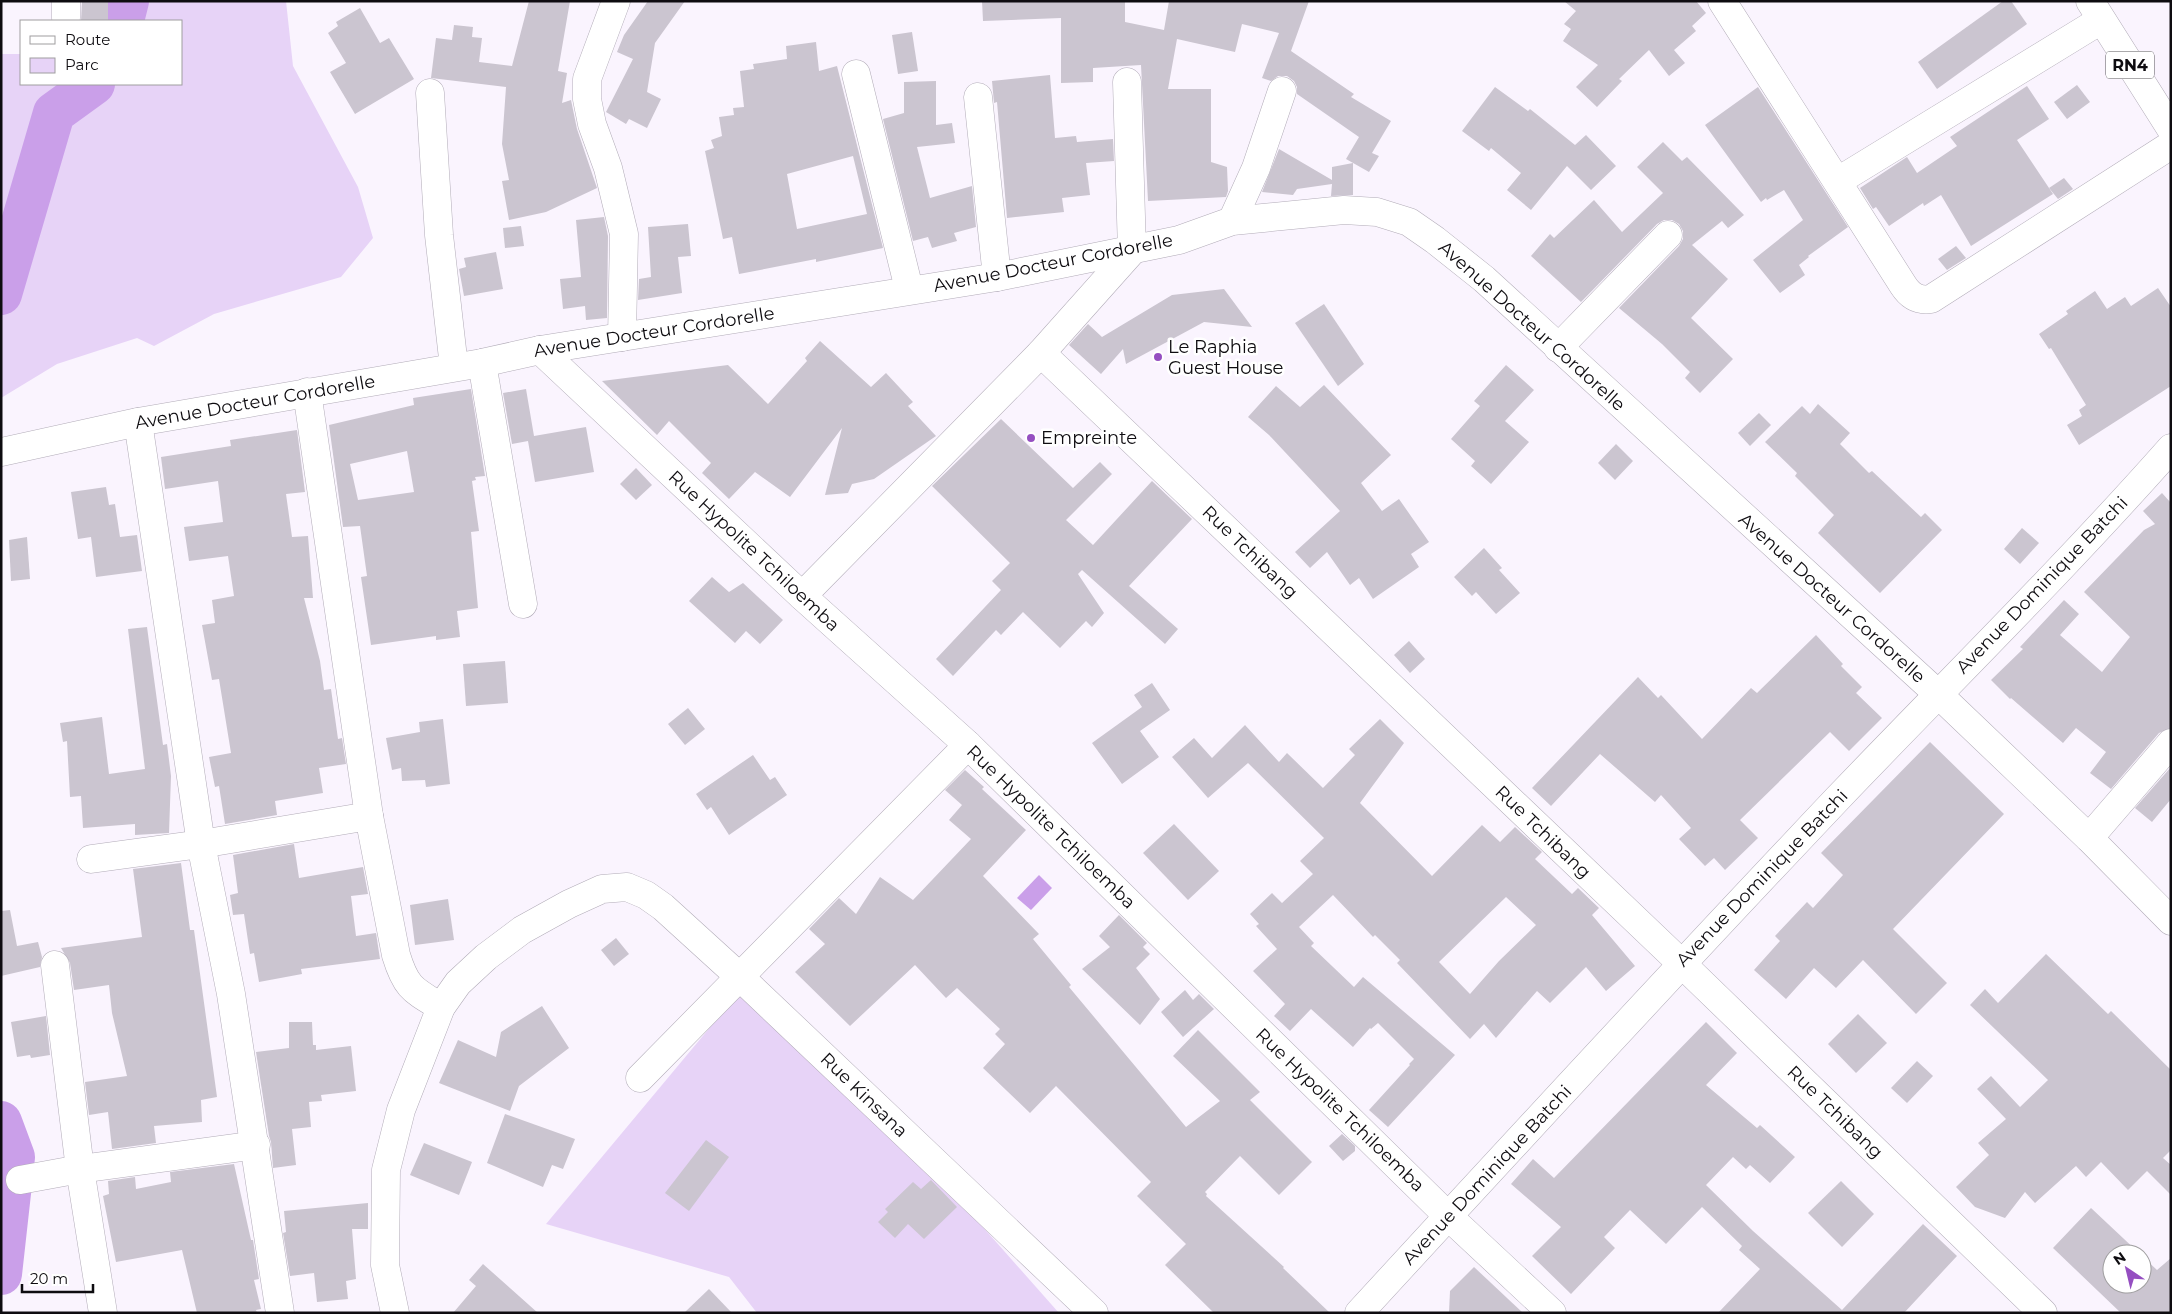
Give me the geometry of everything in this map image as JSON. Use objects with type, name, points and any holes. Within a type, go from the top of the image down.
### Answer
[{"type":"main road","points":[[616,1],[588,79],[587,99],[592,124],[608,168],[624,234],[622,337]]},
{"type":"main road","points":[[1722,1],[1908,293],[1921,300],[1931,299],[2171,145]]},
{"type":"main road","points":[[1838,181],[2095,11]]},
{"type":"main road","name":"RN4","points":[[2095,11],[2171,129]]},
{"type":"main road","points":[[856,74],[909,290]]},
{"type":"main road","points":[[802,596],[1041,353],[1132,251],[1127,82]]},
{"type":"main road","points":[[1232,221],[1256,168],[1282,91]]},
{"type":"main road","points":[[430,93],[439,235],[454,367]]},
{"type":"main road","points":[[978,97],[996,277]]},
{"type":"main road","name":"Avenue Docteur Cordorelle","points":[[1,452],[138,422],[482,363],[540,350],[996,277],[1179,240],[1232,221],[1344,210],[1377,212],[1409,222],[1484,279],[1938,694],[2089,838],[2171,921]]},
{"type":"main road","points":[[1558,348],[1668,236]]},
{"type":"main road","name":"Rue Hypolite Tchiloemba","points":[[540,350],[802,596],[968,745],[1448,1216],[1552,1313]]},
{"type":"main road","name":"Rue Tchibang","points":[[1041,353],[1681,963],[2043,1313]]},
{"type":"main road","points":[[482,363],[523,604]]},
{"type":"main road","points":[[307,392],[369,816],[396,955],[402,977],[416,991],[441,1007],[401,1110],[386,1170],[385,1264],[395,1313]]},
{"type":"main road","points":[[138,422],[201,844],[231,994],[256,1145],[280,1313]]},
{"type":"main road","name":"Avenue Dominique Batchi","points":[[1359,1313],[1681,963],[1938,694],[2106,522],[2171,448]]},
{"type":"main road","points":[[2089,838],[2171,743]]},
{"type":"main road","points":[[640,1078],[741,978],[968,745]]},
{"type":"main road","points":[[91,859],[201,844],[369,816]]},
{"type":"main road","name":"Rue Kinsana","points":[[441,1007],[458,983],[486,957],[522,930],[568,904],[602,889],[627,887],[646,895],[663,907],[741,978],[1094,1313]]},
{"type":"main road","points":[[55,965],[80,1169],[103,1313]]},
{"type":"main road","points":[[20,1180],[80,1169],[256,1145]]},
{"type":"green space","points":[[135,1],[286,1],[293,66],[358,187],[373,238],[341,277],[214,314],[154,346],[137,338],[57,364],[1,398],[1,54],[20,54],[20,85],[182,85],[182,20],[131,20]]},
{"type":"green space","points":[[739,987],[913,1148],[1059,1313],[757,1313],[729,1277],[546,1224],[712,1025]]},
{"type":"shaded area","points":[[1039,875],[1052,888],[1031,910],[1017,898]]},
{"type":"building","points":[[82,1],[108,1],[108,20],[81,20]]},
{"type":"building","points":[[529,1],[570,1],[558,71],[567,73],[562,103],[571,100],[577,129],[597,188],[546,212],[509,220],[502,181],[509,180],[502,144],[506,87],[431,78],[436,38],[452,40],[454,25],[473,27],[472,37],[482,38],[479,62],[512,66]]},
{"type":"building","points":[[648,1],[685,1],[655,43],[647,92],[661,99],[647,128],[629,119],[626,124],[606,112],[633,59],[617,52],[624,35]]},
{"type":"building","points":[[982,1],[1125,1],[1125,22],[1164,30],[1169,1],[1309,1],[1291,51],[1354,94],[1351,97],[1391,121],[1372,153],[1379,156],[1369,172],[1346,159],[1359,137],[1297,94],[1297,87],[1294,81],[1287,76],[1278,76],[1271,81],[1262,78],[1279,33],[1242,24],[1235,52],[1177,39],[1168,89],[1211,89],[1211,162],[1227,167],[1228,191],[1226,197],[1148,201],[1141,65],[1093,68],[1093,82],[1061,83],[1061,18],[983,21]]},
{"type":"building","points":[[1564,1],[1696,1],[1706,13],[1692,26],[1696,31],[1674,50],[1685,63],[1669,76],[1649,50],[1619,79],[1622,81],[1597,107],[1576,87],[1598,65],[1563,41],[1571,29],[1564,24],[1576,11]]},
{"type":"building","points":[[2003,1],[2011,1],[2027,24],[1937,89],[1918,62]]},
{"type":"building","points":[[360,8],[380,43],[389,38],[414,79],[355,114],[330,72],[346,63],[328,33],[338,26],[336,22]]},
{"type":"building","points":[[912,32],[918,71],[898,74],[892,35]]},
{"type":"building","points":[[816,42],[819,71],[837,66],[883,248],[816,262],[816,259],[739,274],[732,237],[723,239],[705,151],[714,148],[711,140],[722,136],[719,117],[734,115],[733,108],[744,107],[740,71],[754,69],[753,64],[787,59],[786,46]],"holes":[[[853,156],[867,214],[797,229],[787,174]]]},
{"type":"building","points":[[1050,75],[1055,138],[1076,136],[1077,142],[1113,139],[1114,161],[1086,163],[1090,195],[1062,198],[1064,212],[1007,218],[997,102],[994,103],[992,81]]},
{"type":"building","points":[[936,81],[936,125],[952,123],[955,143],[917,147],[930,198],[972,186],[976,227],[954,233],[957,241],[932,248],[928,237],[913,241],[883,119],[904,113],[904,82]]},
{"type":"building","points":[[2077,85],[2090,102],[2067,119],[2054,102]]},
{"type":"building","points":[[2027,86],[2049,119],[2017,140],[2053,194],[1971,246],[1941,195],[1924,206],[1923,203],[1889,226],[1876,207],[1873,209],[1860,188],[1907,157],[1917,173],[1957,146],[1950,137]]},
{"type":"building","points":[[1495,87],[1528,111],[1530,109],[1575,145],[1586,135],[1616,166],[1591,190],[1567,166],[1531,210],[1507,190],[1521,173],[1491,148],[1489,151],[1462,131]]},
{"type":"building","points":[[1758,87],[1848,227],[1808,256],[1799,265],[1805,275],[1780,293],[1753,260],[1803,220],[1784,190],[1761,202],[1705,125]]},
{"type":"building","points":[[1663,142],[1682,161],[1687,157],[1744,215],[1728,228],[1722,221],[1692,245],[1728,279],[1691,318],[1733,359],[1700,393],[1685,378],[1690,372],[1662,344],[1619,308],[1679,246],[1683,239],[1683,231],[1679,224],[1672,220],[1664,220],[1657,224],[1581,302],[1531,256],[1550,234],[1554,238],[1594,200],[1622,232],[1663,193],[1637,167]]},
{"type":"building","points":[[1279,149],[1332,180],[1332,167],[1353,163],[1353,195],[1331,196],[1332,184],[1297,189],[1293,195],[1262,192]]},
{"type":"building","points":[[2064,178],[2073,189],[2058,199],[2049,188]]},
{"type":"building","points":[[604,217],[608,236],[607,318],[586,320],[585,306],[563,309],[560,279],[581,277],[576,220]]},
{"type":"building","points":[[688,224],[691,256],[678,257],[682,293],[638,300],[639,279],[651,277],[648,227]]},
{"type":"building","points":[[521,226],[524,246],[505,248],[503,228]]},
{"type":"building","points":[[1956,246],[1966,258],[1947,270],[1938,259]]},
{"type":"building","points":[[496,252],[503,289],[464,296],[459,269],[466,267],[464,258]]},
{"type":"building","points":[[2158,288],[2171,307],[2171,386],[2079,445],[2067,425],[2082,416],[2079,410],[2086,405],[2051,348],[2049,349],[2039,334],[2068,314],[2066,311],[2095,291],[2107,309],[2125,297],[2131,306]]},
{"type":"building","points":[[1224,289],[1252,327],[1204,322],[1126,364],[1123,349],[1101,374],[1069,345],[1088,324],[1102,337],[1172,295]]},
{"type":"building","points":[[1324,304],[1364,364],[1338,386],[1295,323]]},
{"type":"building","points":[[820,341],[871,387],[886,373],[913,402],[908,406],[936,436],[874,479],[852,484],[848,493],[825,495],[842,428],[790,497],[755,472],[729,499],[702,473],[711,463],[669,421],[657,435],[602,381],[728,365],[768,404],[807,361],[805,358]]},
{"type":"building","points":[[1506,365],[1534,390],[1505,421],[1529,442],[1491,484],[1471,466],[1475,461],[1451,439],[1480,406],[1474,401]]},
{"type":"building","points":[[1324,385],[1391,455],[1361,483],[1382,511],[1399,499],[1429,542],[1411,554],[1419,567],[1373,599],[1359,578],[1350,585],[1327,552],[1310,568],[1295,552],[1340,511],[1269,435],[1248,417],[1276,386],[1300,407]]},
{"type":"building","points":[[471,389],[485,476],[475,477],[476,480],[472,481],[479,531],[471,532],[478,608],[457,611],[460,637],[436,640],[436,636],[371,645],[361,577],[367,576],[360,526],[343,527],[329,425],[414,405],[413,398]],"holes":[[[407,451],[414,492],[358,500],[350,464]]]},
{"type":"building","points":[[526,389],[534,436],[586,427],[594,472],[535,482],[528,441],[512,444],[503,393]]},
{"type":"building","points":[[1818,404],[1850,433],[1840,444],[1869,473],[1872,471],[1921,517],[1925,513],[1942,530],[1880,593],[1818,533],[1834,515],[1795,476],[1797,473],[1765,442],[1802,406],[1810,414]]},
{"type":"building","points":[[1759,413],[1771,425],[1750,446],[1738,433]]},
{"type":"building","points":[[1001,419],[1073,488],[1100,462],[1112,474],[1066,520],[1093,545],[1152,481],[1192,519],[1129,586],[1178,629],[1165,644],[1082,570],[1078,574],[1104,613],[1092,627],[1086,621],[1060,648],[1023,612],[1001,635],[996,630],[953,676],[936,659],[1001,590],[992,581],[1010,563],[932,486]]},
{"type":"building","points":[[297,430],[305,492],[286,494],[292,537],[308,536],[313,598],[304,598],[320,661],[324,690],[331,689],[338,739],[342,738],[346,764],[319,768],[323,793],[275,801],[277,815],[225,824],[219,786],[215,787],[209,757],[231,753],[219,679],[212,680],[202,625],[215,623],[212,600],[234,596],[228,556],[189,561],[184,527],[223,522],[218,481],[165,489],[161,457],[231,446],[230,440]]},
{"type":"building","points":[[1616,444],[1633,461],[1615,480],[1598,463]]},
{"type":"building","points":[[636,468],[652,485],[636,500],[620,484]]},
{"type":"building","points":[[106,487],[109,505],[115,504],[120,537],[137,535],[142,571],[96,577],[91,537],[78,539],[71,492]]},
{"type":"building","points":[[2162,493],[2171,503],[2171,728],[2159,733],[2111,789],[2090,773],[2106,752],[2076,728],[2063,743],[2010,699],[1991,680],[2023,649],[2020,647],[2064,600],[2079,614],[2060,635],[2102,672],[2130,637],[2084,592],[2144,530],[2155,524],[2143,511]]},
{"type":"building","points":[[2022,528],[2039,543],[2020,564],[2004,549]]},
{"type":"building","points":[[27,537],[30,579],[11,581],[9,540]]},
{"type":"building","points":[[1484,548],[1502,568],[1499,570],[1520,593],[1496,614],[1476,592],[1472,596],[1454,577]]},
{"type":"building","points":[[712,577],[729,592],[743,583],[783,620],[760,644],[746,631],[735,643],[689,601]]},
{"type":"building","points":[[147,627],[163,745],[167,744],[171,776],[169,833],[135,835],[135,824],[83,828],[81,796],[70,797],[67,741],[63,742],[60,723],[102,717],[109,774],[145,769],[128,629]]},
{"type":"building","points":[[1816,635],[1843,664],[1841,666],[1862,687],[1856,693],[1882,718],[1849,751],[1830,732],[1740,820],[1758,838],[1725,870],[1714,858],[1705,866],[1679,839],[1691,828],[1661,795],[1655,802],[1600,754],[1551,806],[1532,788],[1638,677],[1658,698],[1661,695],[1702,739],[1751,688],[1757,693]]},
{"type":"building","points":[[1409,641],[1425,659],[1410,673],[1394,655]]},
{"type":"building","points":[[505,661],[508,703],[466,706],[463,664]]},
{"type":"building","points":[[1152,683],[1170,710],[1140,731],[1159,757],[1122,784],[1092,743],[1142,707],[1134,695]]},
{"type":"building","points":[[688,708],[705,729],[685,745],[668,724]]},
{"type":"building","points":[[443,719],[450,784],[426,787],[425,780],[402,781],[401,768],[392,770],[386,738],[420,732],[419,722]]},
{"type":"building","points":[[1380,719],[1404,743],[1360,803],[1432,876],[1482,825],[1500,842],[1515,827],[1542,852],[1535,859],[1572,894],[1578,888],[1599,908],[1592,915],[1635,966],[1606,991],[1586,967],[1550,1003],[1537,991],[1496,1038],[1484,1024],[1470,1039],[1397,963],[1400,960],[1375,935],[1373,937],[1333,895],[1299,927],[1314,943],[1311,946],[1354,987],[1363,977],[1455,1055],[1388,1127],[1369,1110],[1414,1059],[1378,1023],[1370,1028],[1353,1047],[1311,1009],[1290,1031],[1274,1016],[1285,1004],[1253,971],[1277,949],[1256,926],[1259,924],[1250,914],[1272,893],[1282,903],[1313,874],[1300,861],[1324,838],[1248,763],[1208,798],[1172,757],[1194,738],[1212,758],[1245,725],[1279,762],[1287,753],[1323,788],[1355,755],[1349,749]],"holes":[[[1506,897],[1536,925],[1499,961],[1470,994],[1439,962]]]},
{"type":"building","points":[[1930,742],[2004,814],[1893,929],[1947,983],[1916,1014],[1863,960],[1836,988],[1814,968],[1786,999],[1754,970],[1780,941],[1775,936],[1807,902],[1813,908],[1843,875],[1821,853]]},
{"type":"building","points":[[753,755],[770,780],[775,777],[787,795],[729,835],[711,807],[707,810],[696,794]]},
{"type":"building","points":[[2171,767],[2171,799],[2152,822],[2135,808]]},
{"type":"building","points":[[965,770],[984,787],[982,789],[1026,830],[983,876],[1039,934],[1033,939],[1071,985],[1069,987],[1186,1127],[1220,1101],[1173,1056],[1198,1030],[1260,1092],[1250,1100],[1312,1162],[1279,1195],[1240,1156],[1205,1192],[1206,1196],[1284,1267],[1330,1313],[1214,1313],[1165,1265],[1186,1244],[1137,1196],[1151,1182],[1056,1086],[1030,1113],[983,1068],[1005,1044],[995,1034],[1000,1029],[957,988],[946,998],[915,965],[850,1026],[795,972],[825,944],[809,929],[839,898],[856,914],[880,877],[913,900],[971,839],[949,820],[962,805],[945,790]]},
{"type":"building","points":[[1174,824],[1219,871],[1188,900],[1143,853]]},
{"type":"building","points":[[294,844],[299,878],[363,867],[368,894],[351,896],[356,936],[376,933],[380,959],[301,969],[302,974],[259,982],[254,953],[250,954],[244,914],[233,915],[230,895],[238,893],[233,855]]},
{"type":"building","points":[[181,863],[190,930],[194,930],[217,1097],[201,1100],[202,1122],[154,1126],[156,1143],[112,1149],[108,1112],[89,1115],[85,1082],[127,1076],[112,1013],[109,985],[74,990],[70,963],[61,948],[142,937],[133,869]]},
{"type":"building","points":[[448,899],[454,940],[415,945],[410,905]]},
{"type":"building","points":[[10,910],[17,946],[38,942],[42,957],[40,967],[1,976],[1,911]]},
{"type":"building","points":[[1119,915],[1147,943],[1143,947],[1150,954],[1136,968],[1160,999],[1140,1025],[1082,969],[1110,947],[1099,936]]},
{"type":"building","points":[[616,938],[629,954],[614,966],[601,950]]},
{"type":"building","points":[[2046,954],[2108,1014],[2111,1011],[2171,1070],[2171,1150],[2163,1158],[2171,1165],[2171,1195],[2147,1171],[2128,1190],[2101,1162],[2086,1177],[2076,1166],[2035,1203],[2025,1192],[2005,1218],[1975,1207],[1956,1187],[1989,1155],[1978,1143],[2006,1119],[1977,1089],[1991,1076],[2020,1107],[2048,1080],[1970,1005],[1985,989],[1998,1003]]},
{"type":"building","points":[[1185,990],[1193,1000],[1199,994],[1214,1009],[1183,1037],[1161,1012]]},
{"type":"building","points":[[542,1006],[569,1048],[519,1086],[510,1111],[439,1083],[458,1040],[496,1057],[501,1032]]},
{"type":"building","points":[[1858,1014],[1887,1043],[1856,1073],[1828,1044]]},
{"type":"building","points":[[46,1016],[50,1055],[31,1058],[30,1055],[17,1057],[11,1022]]},
{"type":"building","points":[[289,1022],[312,1022],[313,1045],[316,1045],[316,1050],[351,1046],[356,1091],[321,1095],[322,1101],[309,1102],[311,1127],[292,1129],[296,1165],[273,1168],[271,1142],[256,1052],[289,1048]]},
{"type":"building","points":[[1706,1022],[1737,1053],[1706,1085],[1757,1128],[1760,1125],[1795,1157],[1770,1183],[1750,1165],[1746,1169],[1733,1157],[1706,1185],[1753,1231],[1842,1310],[1923,1224],[1957,1256],[1904,1313],[1718,1313],[1760,1269],[1739,1250],[1742,1246],[1702,1207],[1666,1244],[1630,1210],[1604,1237],[1615,1248],[1571,1294],[1532,1256],[1561,1227],[1511,1184],[1533,1159],[1554,1178]]},
{"type":"building","points":[[1917,1061],[1933,1076],[1907,1103],[1891,1088]]},
{"type":"building","points":[[505,1114],[575,1139],[563,1169],[552,1165],[543,1187],[487,1163]]},
{"type":"building","points":[[1342,1134],[1355,1146],[1355,1151],[1343,1161],[1329,1146]]},
{"type":"building","points":[[706,1140],[729,1157],[689,1211],[665,1193]]},
{"type":"building","points":[[424,1143],[472,1162],[459,1195],[410,1175]]},
{"type":"building","points":[[234,1164],[251,1240],[253,1240],[259,1279],[254,1280],[261,1309],[256,1310],[257,1313],[197,1313],[182,1250],[116,1262],[103,1196],[109,1194],[108,1181],[135,1177],[136,1189],[171,1182],[170,1172]]},
{"type":"building","points":[[931,1180],[957,1207],[924,1239],[908,1224],[895,1238],[878,1222],[888,1212],[885,1209],[913,1182],[921,1189]]},
{"type":"building","points":[[1841,1181],[1874,1214],[1842,1247],[1808,1213]]},
{"type":"building","points":[[368,1203],[368,1229],[352,1229],[356,1279],[346,1281],[348,1299],[317,1302],[314,1273],[290,1276],[283,1233],[286,1232],[284,1211]]},
{"type":"building","points":[[2091,1208],[2129,1244],[2102,1244],[2102,1294],[2152,1294],[2152,1265],[2157,1270],[2171,1258],[2171,1313],[2121,1313],[2053,1248]]},
{"type":"building","points":[[483,1264],[538,1313],[453,1313],[476,1286],[469,1280]]},
{"type":"building","points":[[1474,1267],[1523,1313],[1449,1313],[1450,1291]]},
{"type":"building","points":[[709,1289],[732,1313],[684,1313]]},
{"type":"waterway","points":[[123,20],[128,1]]},
{"type":"waterway","points":[[1,294],[54,113],[93,85]]},
{"type":"waterway","points":[[1,1122],[14,1157],[1,1274]]},
{"type":"place","name":"Le Raphia Guest House","points":[[1158,357]]},
{"type":"place","name":"Empreinte","points":[[1031,438]]}]
